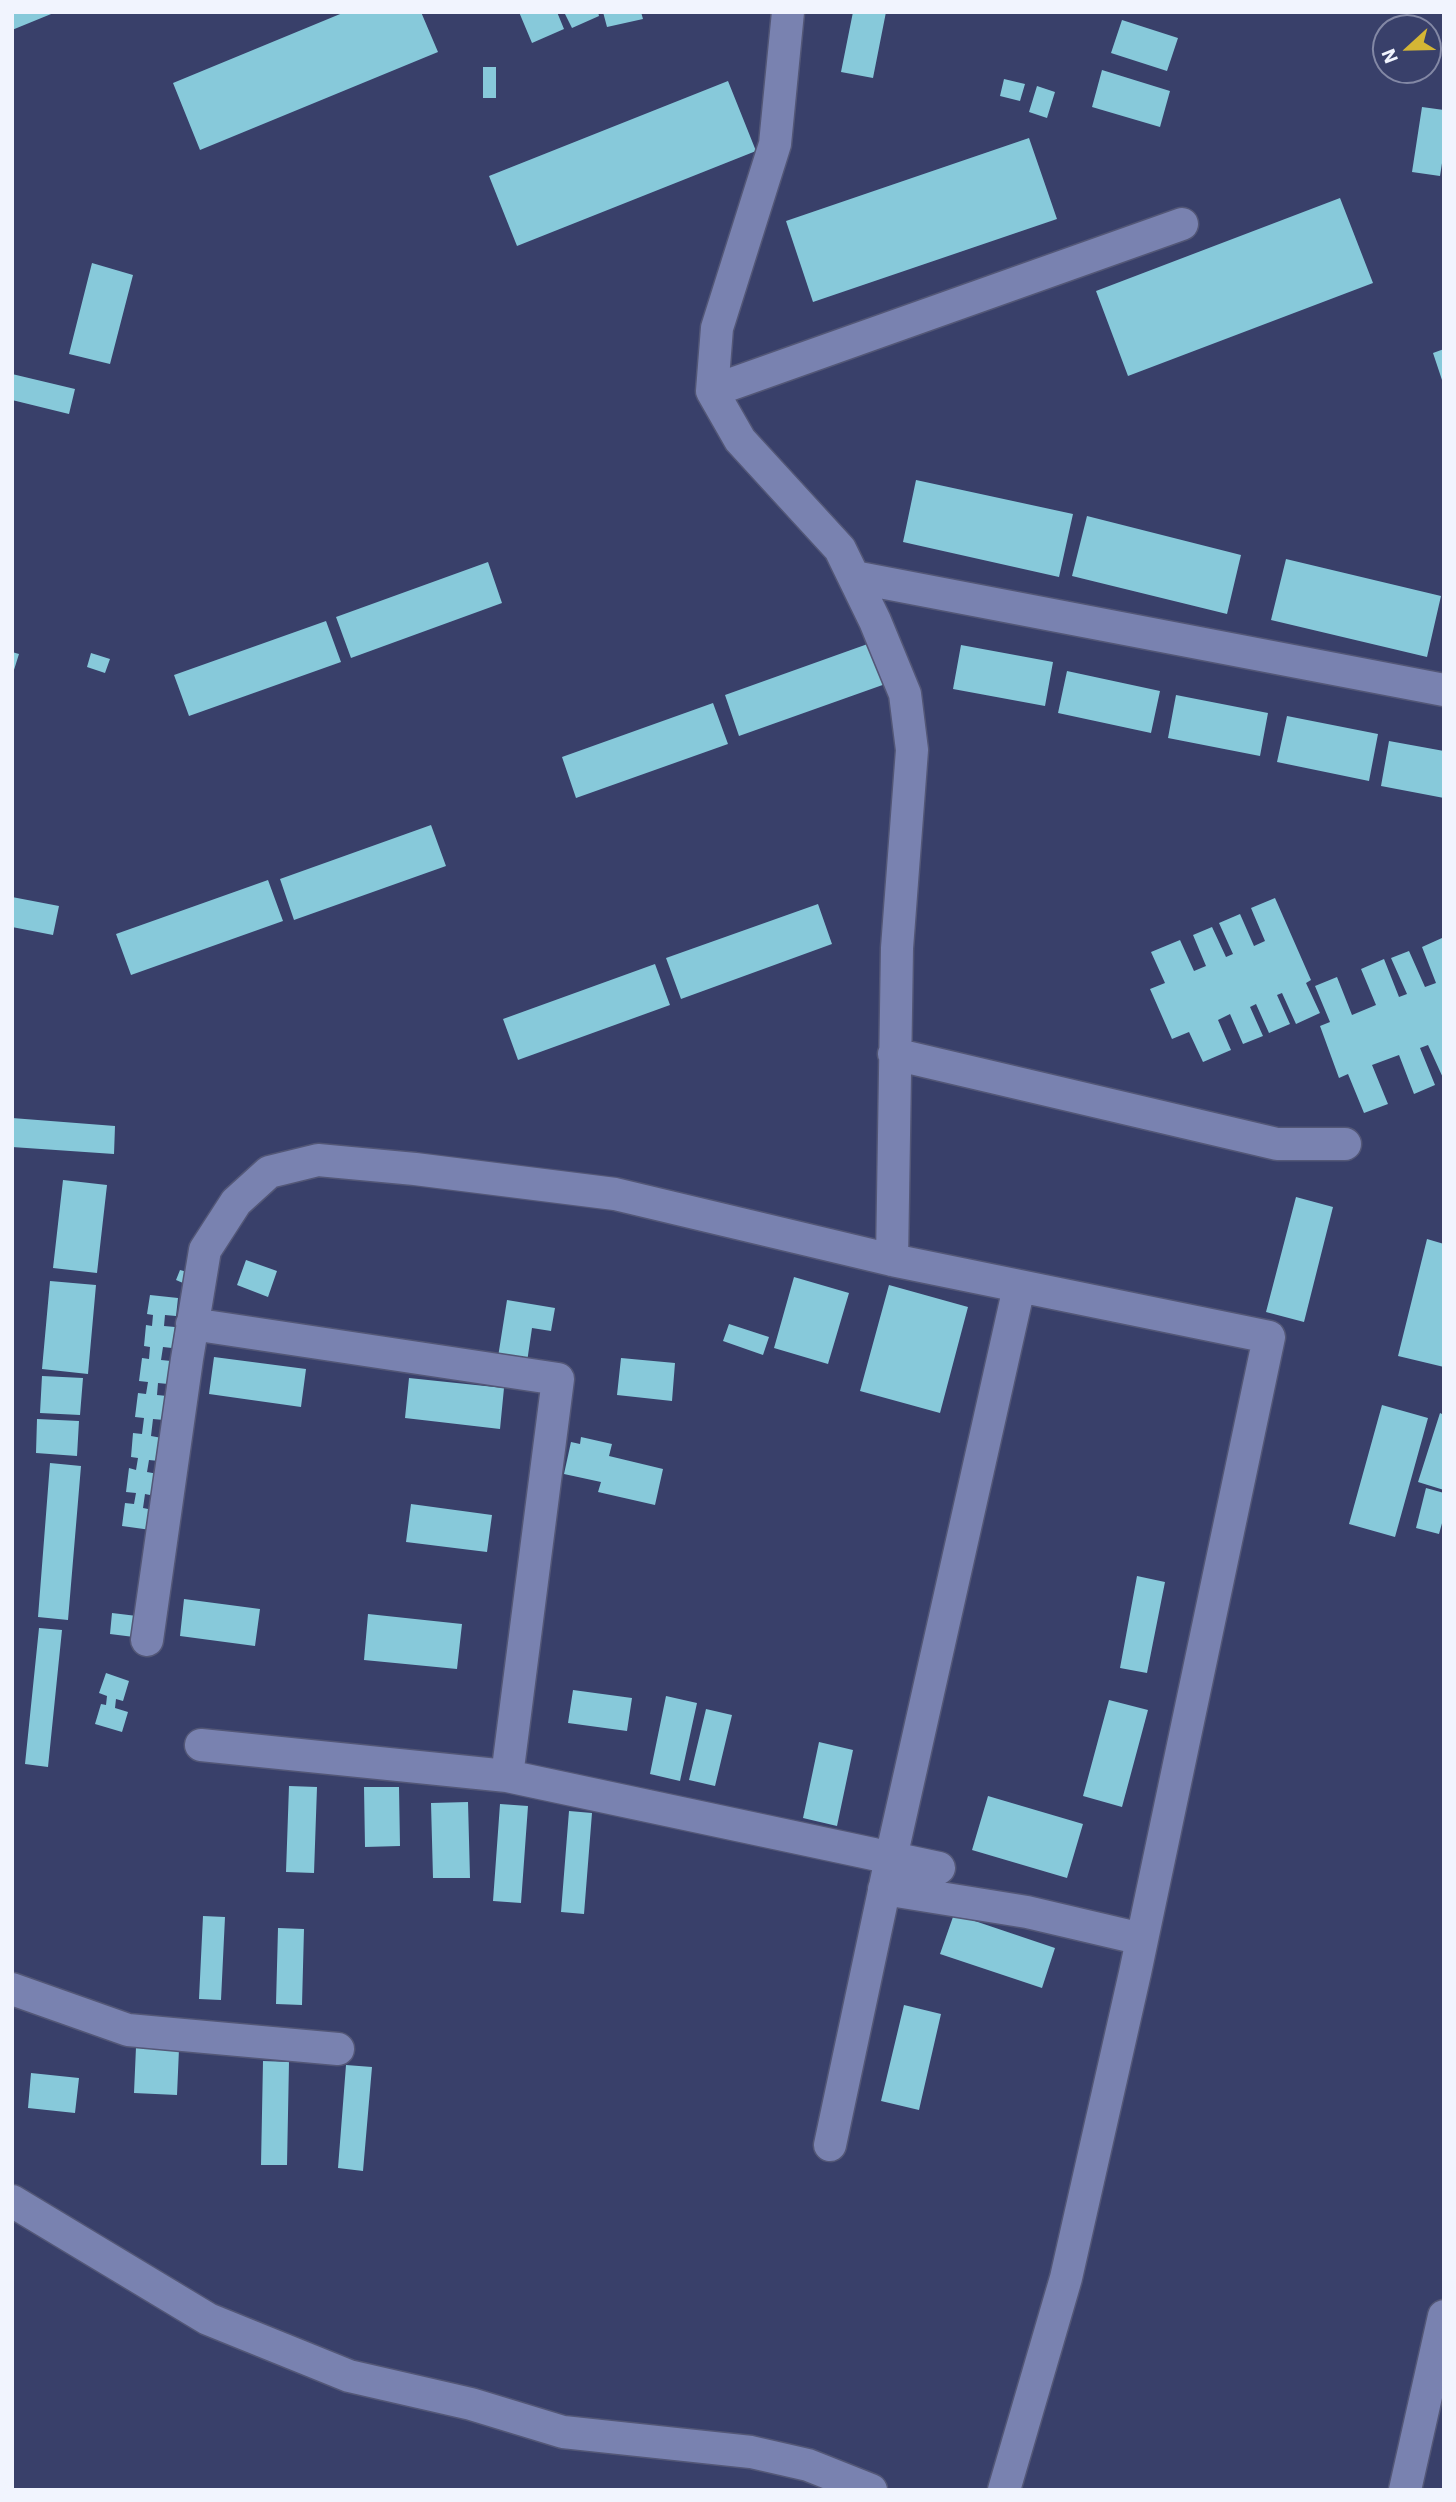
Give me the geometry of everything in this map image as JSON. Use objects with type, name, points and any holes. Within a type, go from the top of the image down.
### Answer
[{"type":"street","points":[[788,12],[775,144],[717,328],[712,391],[740,440],[840,550],[875,621],[905,694],[912,750],[897,948],[892,1260]]},
{"type":"street","points":[[712,391],[1182,224]]},
{"type":"street","points":[[854,578],[1444,690]]},
{"type":"street","points":[[894,1054],[1277,1144],[1345,1144]]},
{"type":"street","points":[[146,1640],[205,1250],[236,1202],[269,1172],[318,1160],[615,1194],[892,1260],[1269,1338],[1142,1939],[1066,2278],[1004,2490]]},
{"type":"street","points":[[830,2145],[884,1889],[1019,1287]]},
{"type":"street","points":[[192,1324],[558,1379],[507,1776]]},
{"type":"street","points":[[201,1745],[507,1776],[939,1868]]},
{"type":"street","points":[[884,1889],[1027,1912],[1142,1939]]},
{"type":"street","points":[[12,1989],[128,2030],[338,2049]]},
{"type":"street","points":[[12,2202],[208,2319],[349,2376],[471,2404],[562,2432],[751,2452],[808,2465],[871,2490]]},
{"type":"street","points":[[1405,2490],[1444,2316]]},
{"type":"building","points":[[12,12],[56,12],[12,30]]},
{"type":"building","points":[[345,12],[421,12],[438,52],[200,150],[173,83]]},
{"type":"building","points":[[519,12],[557,12],[564,29],[532,43]]},
{"type":"building","points":[[564,12],[598,12],[599,16],[572,28]]},
{"type":"building","points":[[603,12],[641,12],[643,19],[607,27]]},
{"type":"building","points":[[853,12],[886,12],[873,78],[841,72]]},
{"type":"building","points":[[1122,20],[1178,38],[1167,71],[1111,53]]},
{"type":"building","points":[[483,67],[496,67],[496,98],[483,98]]},
{"type":"building","points":[[1102,70],[1170,91],[1160,127],[1092,107]]},
{"type":"building","points":[[1004,79],[1025,84],[1020,101],[1000,96]]},
{"type":"building","points":[[728,81],[756,151],[517,246],[489,176]]},
{"type":"building","points":[[1037,86],[1055,92],[1047,118],[1029,112]]},
{"type":"building","points":[[1422,107],[1444,110],[1444,150],[1440,176],[1412,172]]},
{"type":"building","points":[[1029,138],[1057,219],[813,302],[786,221]]},
{"type":"building","points":[[1340,198],[1373,283],[1128,376],[1096,291]]},
{"type":"building","points":[[92,263],[133,275],[110,364],[69,354]]},
{"type":"building","points":[[1444,349],[1444,383],[1443,383],[1433,353]]},
{"type":"building","points":[[12,374],[75,389],[69,414],[12,400]]},
{"type":"building","points":[[916,480],[1073,514],[1059,577],[903,542]]},
{"type":"building","points":[[1087,516],[1241,555],[1227,614],[1072,576]]},
{"type":"building","points":[[1286,559],[1441,596],[1427,657],[1271,620]]},
{"type":"building","points":[[488,562],[502,603],[351,658],[336,617]]},
{"type":"building","points":[[326,621],[341,662],[189,716],[174,675]]},
{"type":"building","points":[[876,641],[891,682],[739,736],[725,695]]},
{"type":"building","points":[[961,645],[1053,662],[1045,706],[953,689]]},
{"type":"building","points":[[12,652],[19,654],[13,673],[12,673]]},
{"type":"building","points":[[91,653],[110,659],[105,673],[87,667]]},
{"type":"building","points":[[1067,671],[1160,691],[1151,733],[1058,713]]},
{"type":"building","points":[[1176,695],[1268,713],[1260,756],[1168,738]]},
{"type":"building","points":[[713,703],[728,744],[576,798],[562,757]]},
{"type":"building","points":[[1287,716],[1378,734],[1369,781],[1277,762]]},
{"type":"building","points":[[1389,741],[1444,751],[1444,798],[1381,786]]},
{"type":"building","points":[[431,825],[446,866],[294,920],[280,879]]},
{"type":"building","points":[[268,880],[283,921],[131,975],[116,934]]},
{"type":"building","points":[[12,897],[59,906],[53,935],[12,927]]},
{"type":"building","points":[[1275,898],[1311,980],[1306,983],[1320,1013],[1296,1024],[1282,993],[1277,995],[1290,1024],[1269,1033],[1256,1004],[1250,1007],[1263,1036],[1243,1044],[1230,1014],[1218,1020],[1231,1050],[1203,1062],[1189,1032],[1172,1039],[1150,989],[1165,983],[1151,952],[1180,940],[1194,971],[1206,966],[1193,935],[1212,927],[1226,957],[1233,954],[1219,923],[1240,914],[1254,946],[1265,941],[1251,908]]},
{"type":"building","points":[[818,904],[832,944],[681,999],[666,958]]},
{"type":"building","points":[[1442,938],[1444,1080],[1428,1045],[1420,1048],[1435,1085],[1414,1094],[1399,1055],[1372,1065],[1388,1104],[1364,1113],[1348,1074],[1339,1078],[1320,1026],[1330,1022],[1315,986],[1337,977],[1352,1015],[1376,1005],[1361,969],[1384,959],[1399,997],[1407,994],[1391,958],[1409,951],[1425,987],[1436,983],[1422,947]]},
{"type":"building","points":[[655,964],[670,1005],[518,1060],[503,1019]]},
{"type":"building","points":[[12,1118],[115,1126],[114,1154],[12,1147]]},
{"type":"building","points":[[63,1180],[107,1185],[97,1273],[53,1268]]},
{"type":"building","points":[[1296,1197],[1333,1207],[1304,1322],[1266,1312]]},
{"type":"building","points":[[1427,1239],[1444,1244],[1444,1367],[1398,1356]]},
{"type":"building","points":[[246,1260],[277,1271],[268,1297],[237,1285]]},
{"type":"building","points":[[180,1270],[187,1272],[183,1283],[176,1280]]},
{"type":"building","points":[[794,1277],[849,1293],[828,1364],[774,1348]]},
{"type":"building","points":[[50,1281],[96,1285],[88,1374],[42,1369]]},
{"type":"building","points":[[889,1285],[968,1307],[940,1413],[860,1391]]},
{"type":"building","points":[[150,1295],[178,1298],[176,1316],[165,1315],[164,1326],[175,1327],[172,1348],[163,1347],[161,1360],[171,1361],[168,1384],[158,1383],[157,1395],[167,1396],[164,1420],[153,1419],[151,1436],[162,1438],[159,1461],[149,1460],[147,1472],[158,1474],[155,1496],[145,1494],[143,1508],[153,1510],[151,1530],[122,1526],[125,1503],[134,1504],[136,1493],[126,1492],[129,1468],[136,1470],[138,1458],[131,1457],[133,1433],[142,1434],[144,1418],[135,1417],[138,1393],[146,1394],[148,1382],[139,1381],[142,1358],[149,1359],[150,1347],[144,1346],[146,1325],[152,1326],[153,1315],[147,1314]]},
{"type":"building","points":[[507,1300],[555,1308],[551,1331],[532,1328],[527,1362],[498,1357]]},
{"type":"building","points":[[729,1324],[769,1337],[763,1355],[723,1341]]},
{"type":"building","points":[[214,1357],[306,1369],[301,1407],[209,1394]]},
{"type":"building","points":[[621,1358],[675,1363],[672,1401],[617,1395]]},
{"type":"building","points":[[42,1376],[83,1378],[80,1415],[40,1413]]},
{"type":"building","points":[[409,1378],[504,1388],[500,1429],[405,1418]]},
{"type":"building","points":[[1382,1405],[1428,1418],[1395,1537],[1349,1524]]},
{"type":"building","points":[[1440,1413],[1444,1415],[1444,1490],[1418,1482]]},
{"type":"building","points":[[37,1419],[79,1421],[77,1456],[36,1453]]},
{"type":"building","points":[[581,1437],[612,1444],[609,1456],[663,1469],[655,1505],[598,1492],[601,1482],[564,1474],[571,1442],[580,1444]]},
{"type":"building","points":[[50,1463],[81,1466],[68,1620],[38,1617]]},
{"type":"building","points":[[1426,1488],[1444,1493],[1444,1516],[1439,1534],[1416,1528]]},
{"type":"building","points":[[411,1504],[492,1515],[487,1552],[406,1542]]},
{"type":"building","points":[[1137,1576],[1165,1582],[1147,1673],[1120,1668]]},
{"type":"building","points":[[184,1599],[260,1609],[255,1646],[180,1636]]},
{"type":"building","points":[[112,1613],[137,1616],[134,1637],[110,1634]]},
{"type":"building","points":[[368,1614],[462,1624],[457,1669],[364,1660]]},
{"type":"building","points":[[39,1628],[62,1630],[48,1767],[25,1764]]},
{"type":"building","points":[[106,1673],[129,1681],[123,1701],[116,1699],[115,1708],[128,1712],[122,1732],[95,1724],[101,1704],[106,1705],[107,1696],[99,1693]]},
{"type":"building","points":[[573,1690],[632,1698],[627,1731],[568,1723]]},
{"type":"building","points":[[666,1696],[697,1703],[680,1781],[650,1774]]},
{"type":"building","points":[[1109,1700],[1148,1710],[1122,1807],[1083,1796]]},
{"type":"building","points":[[706,1709],[732,1715],[715,1786],[689,1780]]},
{"type":"building","points":[[819,1742],[853,1750],[837,1826],[803,1818]]},
{"type":"building","points":[[289,1786],[317,1787],[314,1873],[286,1872]]},
{"type":"building","points":[[364,1787],[399,1787],[400,1846],[365,1847]]},
{"type":"building","points":[[988,1796],[1083,1824],[1067,1878],[972,1850]]},
{"type":"building","points":[[468,1802],[470,1878],[433,1878],[431,1803]]},
{"type":"building","points":[[500,1804],[528,1806],[521,1903],[493,1901]]},
{"type":"building","points":[[569,1811],[592,1813],[584,1914],[561,1912]]},
{"type":"building","points":[[954,1914],[1055,1948],[1042,1988],[940,1954]]},
{"type":"building","points":[[203,1916],[225,1917],[221,2000],[199,1999]]},
{"type":"building","points":[[278,1928],[304,1929],[302,2005],[276,2004]]},
{"type":"building","points":[[904,2005],[941,2014],[919,2110],[881,2101]]},
{"type":"building","points":[[136,2047],[179,2049],[177,2095],[134,2093]]},
{"type":"building","points":[[263,2061],[289,2062],[287,2165],[261,2165]]},
{"type":"building","points":[[346,2065],[372,2067],[363,2171],[338,2168]]},
{"type":"building","points":[[31,2073],[79,2078],[75,2113],[28,2108]]}]
